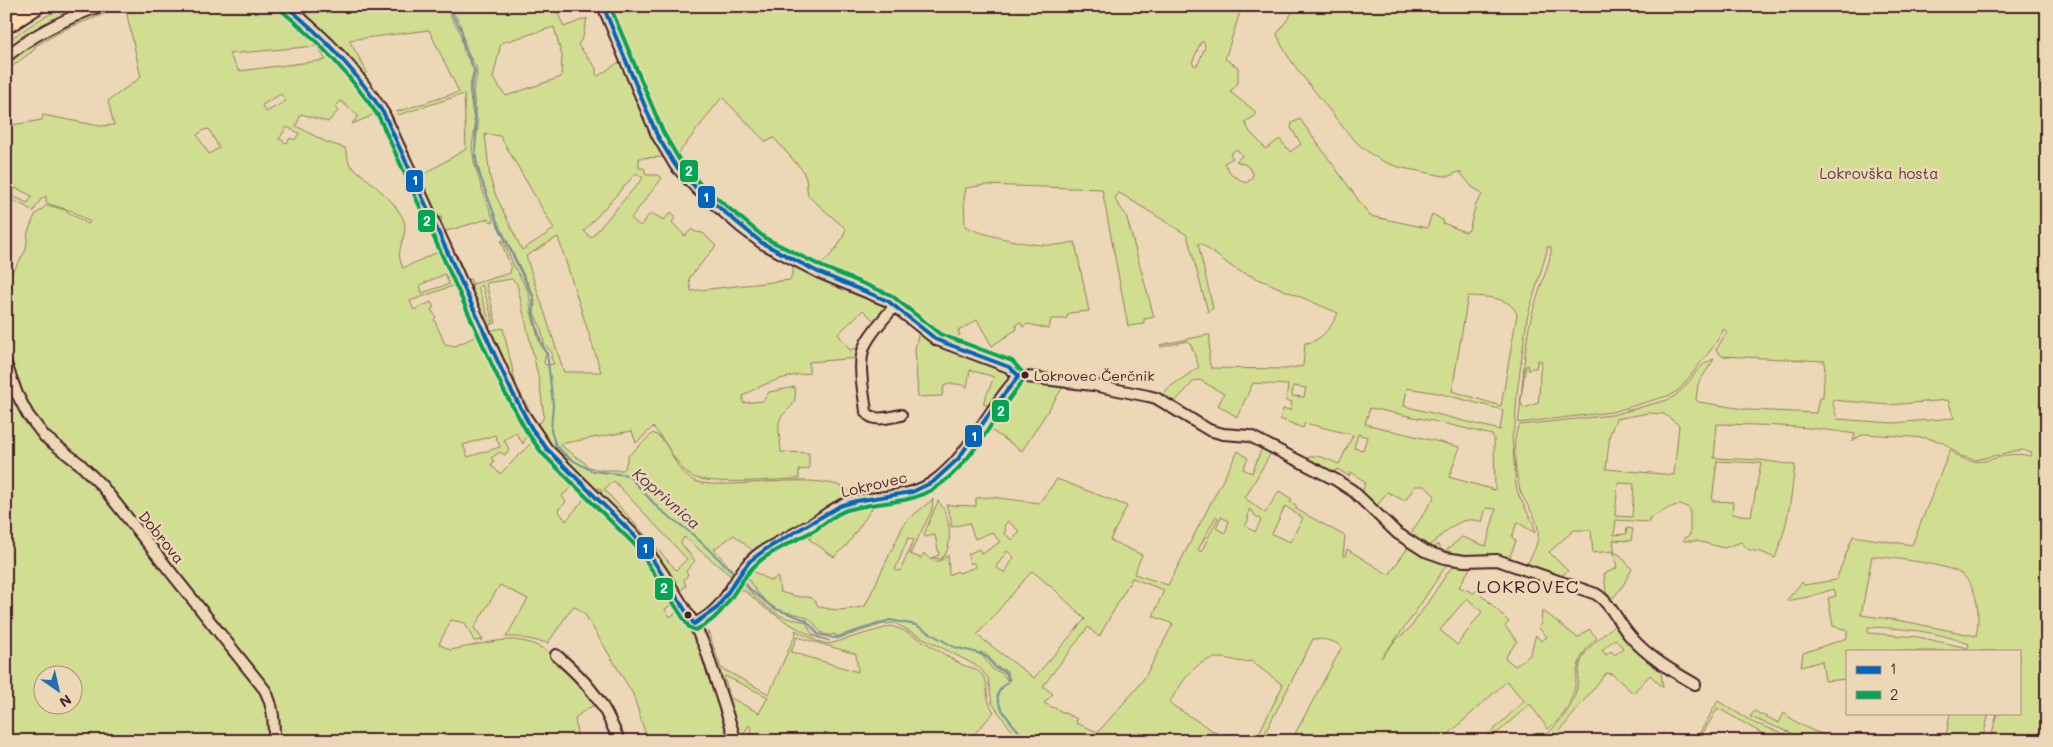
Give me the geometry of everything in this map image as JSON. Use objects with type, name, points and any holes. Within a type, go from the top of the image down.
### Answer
[{"type":"highway","points":[[6,11],[13,6]]},
{"type":"highway","points":[[6,26],[37,6]]},
{"type":"street","points":[[6,57],[27,41],[79,14],[100,6]]},
{"type":"street","points":[[286,6],[316,31],[349,63],[368,87],[384,114],[510,388],[532,429],[547,450],[642,543],[694,624],[711,663],[736,741]]},
{"type":"street","points":[[603,6],[657,135],[676,165],[698,190],[762,243],[846,285],[875,295],[895,306],[921,329],[937,340],[1009,367],[1019,376],[1093,385],[1148,396],[1164,403],[1209,430],[1223,434],[1250,436],[1302,462],[1353,491],[1398,533],[1425,551],[1445,558],[1465,561],[1497,560],[1596,594],[1603,599],[1630,637],[1644,650],[1669,669],[1695,684]]},
{"type":"street","points":[[895,306],[866,342],[862,364],[866,412],[868,416],[874,418],[901,415]]},
{"type":"street","name":"Dobrova","points":[[6,364],[17,394],[28,415],[46,437],[80,464],[102,486],[265,690],[271,702],[274,716],[274,741]]},
{"type":"street","name":"Lokrovec","points":[[694,624],[707,618],[716,610],[725,600],[739,575],[750,561],[760,554],[844,504],[891,497],[913,491],[934,481],[963,453],[1002,394],[1019,376]]},
{"type":"street","points":[[556,655],[588,686],[604,708],[620,741]]},
{"type":"green space","points":[[69,6],[93,6],[6,53],[6,43],[10,39],[44,17]]},
{"type":"green space","points":[[111,6],[125,6],[68,28],[35,46],[34,50],[6,71],[6,60],[30,43],[97,10]]},
{"type":"green space","points":[[125,6],[275,6],[292,18],[333,55],[352,76],[376,112],[352,124],[358,116],[341,101],[335,107],[338,111],[328,122],[301,114],[296,126],[326,142],[345,148],[350,165],[375,185],[399,212],[404,221],[405,229],[400,252],[403,268],[440,251],[455,285],[410,301],[414,310],[431,302],[434,307],[431,309],[436,317],[434,319],[445,344],[455,346],[479,335],[504,391],[527,434],[523,444],[516,433],[504,440],[509,449],[505,455],[500,452],[491,458],[494,461],[491,465],[500,474],[533,441],[544,456],[574,485],[562,496],[566,502],[558,510],[566,521],[587,495],[620,527],[641,553],[674,603],[665,609],[670,617],[679,611],[700,647],[731,741],[659,741],[647,739],[633,694],[584,613],[574,606],[548,643],[518,637],[506,637],[528,599],[500,585],[474,628],[483,640],[474,641],[465,623],[451,620],[439,644],[450,650],[507,640],[522,641],[536,645],[560,660],[597,705],[588,708],[575,718],[578,741],[6,741],[6,370],[14,378],[6,355],[6,278],[15,268],[26,250],[28,232],[35,215],[47,205],[65,210],[88,224],[90,222],[72,211],[46,203],[46,196],[41,199],[33,212],[6,197],[6,126],[42,120],[43,115],[100,126],[114,125],[108,101],[141,77]],"holes":[[[316,46],[326,60],[239,71],[229,54]],[[281,94],[286,101],[266,112],[262,105]],[[287,127],[299,133],[295,140],[290,138],[287,143],[279,139]],[[209,129],[219,148],[209,154],[197,135]],[[16,188],[32,196],[28,203],[12,196]],[[445,274],[449,284],[422,293],[420,285]],[[495,435],[500,447],[468,457],[463,445]]]},
{"type":"green space","points":[[293,6],[444,6],[460,32],[464,52],[474,69],[469,89],[475,127],[472,146],[474,162],[494,221],[491,222],[488,219],[443,232],[439,223],[442,219],[441,217],[436,217],[413,167],[416,167],[421,176],[466,149],[464,94],[398,115],[396,112],[459,92],[429,30],[349,40],[367,72],[363,75],[356,65],[322,30]]},
{"type":"green space","points":[[449,6],[563,6],[556,9],[564,27],[587,18],[583,37],[578,45],[596,68],[598,76],[622,60],[666,157],[639,158],[639,168],[644,168],[646,175],[658,175],[662,178],[631,218],[640,226],[651,213],[664,220],[671,212],[676,217],[672,222],[685,236],[692,229],[695,232],[703,233],[716,246],[689,278],[691,291],[790,280],[795,264],[884,302],[887,307],[876,323],[863,310],[838,334],[850,350],[860,347],[858,358],[809,362],[809,373],[775,381],[758,387],[743,396],[743,403],[763,401],[769,392],[795,387],[794,401],[781,418],[779,430],[781,452],[809,453],[809,469],[799,470],[799,479],[723,481],[696,478],[683,469],[671,452],[679,468],[685,474],[692,480],[702,483],[824,482],[840,486],[852,493],[852,497],[754,552],[734,535],[714,549],[734,572],[732,577],[684,537],[681,543],[695,561],[686,571],[688,574],[684,580],[686,586],[679,592],[623,518],[600,494],[602,492],[599,488],[594,490],[552,449],[523,408],[488,331],[503,328],[516,385],[536,423],[541,422],[544,416],[539,380],[517,284],[512,279],[486,283],[496,323],[486,326],[469,289],[473,285],[466,283],[453,256],[457,255],[467,279],[470,279],[473,284],[510,273],[511,268],[501,241],[503,240],[513,264],[529,293],[531,312],[540,344],[546,354],[544,363],[546,365],[554,364],[551,358],[552,353],[544,343],[541,328],[534,313],[535,300],[533,294],[497,220],[483,186],[475,147],[478,127],[473,91],[477,75],[476,67],[467,52],[460,23]],"holes":[[[554,27],[562,56],[561,77],[506,96],[493,78],[501,43]],[[485,134],[500,136],[554,229],[522,250],[496,196],[490,178]],[[636,173],[643,178],[591,238],[584,231]],[[558,237],[601,372],[564,372],[526,256]],[[482,285],[493,322],[490,322],[478,287]],[[653,427],[664,442],[653,433],[628,456],[623,470],[599,470],[587,466],[559,444],[632,431],[636,443]],[[614,481],[687,559],[676,570],[604,489]]]},
{"type":"green space","name":"Lokrovška hosta","points":[[609,6],[1242,6],[1225,59],[1238,67],[1238,83],[1230,92],[1255,111],[1255,116],[1245,122],[1250,132],[1266,149],[1280,139],[1290,152],[1301,144],[1291,128],[1292,123],[1300,119],[1370,216],[1427,228],[1432,214],[1443,220],[1443,223],[1465,232],[1469,230],[1476,204],[1482,195],[1472,187],[1460,172],[1449,176],[1439,175],[1400,167],[1384,162],[1371,154],[1349,134],[1294,66],[1277,34],[1297,6],[2047,6],[2047,741],[1990,741],[1997,714],[2020,714],[2020,650],[1846,650],[1846,679],[1825,681],[1822,661],[1801,667],[1803,653],[1847,638],[1847,630],[1833,626],[1828,598],[1836,596],[1834,589],[1786,601],[1802,582],[1804,585],[1836,580],[1853,536],[1912,545],[1950,450],[1961,458],[1971,461],[1990,460],[2019,454],[2030,456],[2032,453],[2022,450],[2014,451],[1976,460],[1961,456],[1942,442],[1927,438],[1865,434],[1853,442],[1855,434],[1838,431],[1786,426],[1717,424],[1714,458],[1759,460],[1795,465],[1788,512],[1775,558],[1761,552],[1749,550],[1741,542],[1724,548],[1697,541],[1684,541],[1684,538],[1690,535],[1690,509],[1679,505],[1649,518],[1649,522],[1616,520],[1614,535],[1626,534],[1627,528],[1633,529],[1631,541],[1613,540],[1615,553],[1620,555],[1632,569],[1613,598],[1606,593],[1604,574],[1617,568],[1613,551],[1593,553],[1591,530],[1574,530],[1549,552],[1568,571],[1560,577],[1527,564],[1538,538],[1538,528],[1521,493],[1517,478],[1515,438],[1520,425],[1612,415],[1667,400],[1675,396],[1701,367],[1714,359],[1698,384],[1696,400],[1699,402],[1750,410],[1816,413],[1819,398],[1823,398],[1825,361],[1722,356],[1716,350],[1727,332],[1724,329],[1714,346],[1680,389],[1671,395],[1612,412],[1518,423],[1521,403],[1524,408],[1538,403],[1539,398],[1542,361],[1538,360],[1536,368],[1532,368],[1529,371],[1528,365],[1526,366],[1522,392],[1529,327],[1551,253],[1551,247],[1547,247],[1527,318],[1512,437],[1516,486],[1534,525],[1535,533],[1517,522],[1512,537],[1516,541],[1509,559],[1455,557],[1432,549],[1437,544],[1444,552],[1462,537],[1486,546],[1496,509],[1486,508],[1482,522],[1467,520],[1453,526],[1428,547],[1424,547],[1408,538],[1435,496],[1425,486],[1415,486],[1405,501],[1387,492],[1376,507],[1362,495],[1365,482],[1351,472],[1349,476],[1337,469],[1334,474],[1306,460],[1309,457],[1317,456],[1339,464],[1353,435],[1305,423],[1303,428],[1280,419],[1283,409],[1291,410],[1292,402],[1286,401],[1288,385],[1253,383],[1237,417],[1218,405],[1224,394],[1200,380],[1194,381],[1173,404],[1161,397],[1168,388],[1199,367],[1191,345],[1187,341],[1161,347],[1160,345],[1210,335],[1209,361],[1211,368],[1285,369],[1303,366],[1305,343],[1316,340],[1321,336],[1333,323],[1338,313],[1235,269],[1200,243],[1198,244],[1213,308],[1208,312],[1187,235],[1118,192],[1115,200],[1126,215],[1154,317],[1144,319],[1144,324],[1128,326],[1102,189],[985,185],[966,188],[964,199],[965,226],[971,229],[991,236],[1037,245],[1059,245],[1075,242],[1089,311],[1069,313],[1066,319],[1051,319],[1049,329],[1028,324],[1023,327],[1020,322],[1016,325],[1017,329],[992,346],[977,320],[958,331],[960,335],[950,341],[944,339],[818,267],[835,250],[846,229],[808,196],[803,171],[774,138],[766,142],[722,97],[675,158],[663,139]],"holes":[[[1201,42],[1204,42],[1205,47],[1198,64],[1195,66],[1192,63]],[[1237,149],[1242,156],[1236,161],[1248,166],[1253,173],[1252,178],[1246,183],[1232,175],[1224,163],[1233,158],[1230,154]],[[1468,296],[1489,297],[1503,301],[1514,308],[1517,314],[1501,406],[1452,391]],[[1293,386],[1306,388],[1304,397],[1292,396]],[[1407,388],[1438,393],[1503,410],[1500,430],[1404,406]],[[1832,400],[1889,405],[1948,400],[1954,418],[1893,423],[1837,419]],[[1370,408],[1492,435],[1494,439],[1495,490],[1449,477],[1460,447],[1365,424]],[[1649,413],[1664,414],[1679,425],[1674,475],[1606,469],[1610,434],[1616,419]],[[1358,434],[1367,437],[1363,450],[1354,448]],[[1717,461],[1761,463],[1751,516],[1732,514],[1733,502],[1712,501]],[[1618,483],[1634,484],[1632,517],[1615,516]],[[1872,556],[1936,565],[1959,572],[1970,583],[1977,605],[1978,621],[1976,636],[1903,621],[1861,615]],[[1868,627],[1906,629],[1932,633],[1969,644],[1968,648],[1918,637],[1868,633]]]},
{"type":"green space","points":[[919,331],[999,366],[1009,373],[1007,381],[989,406],[983,404],[994,377],[970,370],[967,387],[949,384],[944,386],[942,396],[918,397],[915,349]]},
{"type":"green space","points":[[1031,382],[1065,384],[1022,451],[985,426],[1010,392],[1023,384]]},
{"type":"green space","points":[[1263,445],[1271,450],[1271,453],[1245,498],[1265,513],[1279,491],[1292,499],[1290,502],[1296,505],[1296,509],[1345,536],[1343,556],[1345,557],[1347,549],[1389,575],[1409,546],[1444,560],[1447,564],[1410,620],[1381,658],[1394,642],[1411,627],[1450,569],[1460,565],[1470,568],[1459,587],[1474,593],[1477,590],[1509,622],[1505,626],[1517,641],[1505,658],[1515,666],[1530,655],[1536,635],[1541,641],[1547,637],[1539,628],[1542,610],[1578,638],[1589,629],[1597,638],[1582,656],[1572,698],[1563,714],[1548,729],[1530,704],[1488,741],[1482,741],[1524,701],[1507,681],[1441,741],[1291,741],[1342,647],[1329,640],[1313,639],[1261,741],[1255,741],[1283,685],[1251,661],[1242,662],[1220,658],[1203,662],[1196,667],[1169,703],[1229,741],[1019,741],[992,703],[988,678],[979,667],[894,623],[883,624],[837,639],[835,634],[825,635],[808,618],[778,610],[772,606],[756,591],[745,573],[751,570],[771,581],[776,577],[778,578],[780,592],[814,599],[818,606],[824,608],[842,610],[865,606],[905,522],[933,499],[932,510],[910,554],[921,558],[924,553],[930,559],[936,561],[942,560],[948,555],[949,575],[957,571],[959,573],[976,567],[974,563],[970,563],[968,554],[979,549],[982,554],[1000,542],[992,532],[975,539],[969,523],[951,527],[951,518],[946,505],[976,506],[976,498],[991,497],[1039,503],[1057,479],[1127,506],[1110,540],[1142,555],[1134,574],[1168,585],[1238,451],[1248,458],[1243,469],[1252,473]],"holes":[[[1285,506],[1303,518],[1290,542],[1272,534]],[[1249,509],[1261,520],[1255,532],[1245,526],[1248,521]],[[1216,516],[1218,518],[1201,552],[1198,550]],[[1221,517],[1229,521],[1225,533],[1216,528]],[[1008,521],[1020,532],[1012,540],[1004,533],[1006,530],[1004,526]],[[908,538],[914,540],[900,571],[895,570]],[[1007,551],[1014,557],[1005,573],[996,567]],[[1032,571],[1085,619],[1034,678],[977,635]],[[1132,578],[1164,590],[1153,616],[1173,624],[1137,688],[1098,732],[1076,723],[1077,719],[1044,703],[1053,694],[1043,686],[1088,627],[1099,637]],[[1467,598],[1482,612],[1457,645],[1440,630]],[[980,652],[986,654],[997,667],[1007,671],[1010,680],[1008,681],[1002,673],[993,670]]]},
{"type":"green space","points":[[938,501],[946,514],[949,530],[948,547],[941,559],[931,558],[939,555],[935,535],[925,537],[924,534]]},
{"type":"green space","points":[[857,504],[871,504],[873,507],[847,545],[834,557],[809,539],[818,525]]},
{"type":"green space","points":[[740,580],[767,607],[787,618],[806,622],[812,634],[830,641],[812,636],[765,608],[748,593],[736,587]]},
{"type":"green space","points":[[1616,624],[1660,666],[1663,688],[1650,675],[1633,693],[1612,674],[1606,673],[1552,741],[1540,741],[1568,710],[1575,696],[1580,664],[1586,652]],"holes":[[[1615,639],[1623,648],[1615,655],[1611,651],[1606,655],[1602,650]]]},
{"type":"green space","points":[[891,626],[900,629],[962,665],[981,673],[986,683],[989,701],[994,712],[968,741],[749,741],[751,727],[749,725],[741,739],[721,678],[706,641],[708,631],[721,668],[769,694],[796,633],[795,630],[817,641],[829,644]],"holes":[[[797,637],[856,654],[858,672],[791,652]],[[725,676],[768,697],[759,713],[731,698]]]},
{"type":"green space","points":[[1718,701],[1754,723],[1805,741],[1775,741],[1718,708],[1698,741],[1695,741]]},
{"type":"green space","points":[[1754,711],[1779,723],[1784,713],[1813,731],[1832,737],[1850,738],[1859,741],[1812,741],[1750,717]]},
{"type":"green space","points":[[1950,714],[1989,714],[1982,741],[1945,741]]},
{"type":"waterway","name":"Koprivnica","points":[[447,6],[462,31],[463,43],[475,72],[471,88],[476,126],[475,156],[478,170],[498,225],[533,297],[533,313],[541,342],[547,353],[553,404],[551,431],[556,446],[569,458],[593,471],[628,475],[659,509],[690,532],[736,575]]},
{"type":"waterway","name":"Koprivnica","points":[[742,579],[751,590],[773,608],[806,620],[818,634],[834,638],[890,620],[916,625],[954,647],[978,653],[988,658],[995,668],[1003,671],[1007,676],[1008,682],[1000,690],[998,699],[1003,712],[1027,741]]},
{"type":"transit line","name":"1","points":[[286,6],[314,30],[339,56],[363,84],[384,114],[510,388],[532,429],[547,449],[642,543],[694,624],[717,608],[750,561],[766,549],[840,506],[856,501],[912,492],[933,482],[958,459],[997,403],[1019,376],[1009,367],[937,340],[888,301],[820,273],[762,243],[698,190],[675,165],[657,135],[603,6]]},
{"type":"transit line","name":"2","points":[[282,11],[334,60],[379,117],[504,391],[527,432],[542,453],[637,547],[689,627],[695,630],[717,615],[746,575],[771,553],[815,530],[847,510],[914,497],[935,488],[949,478],[972,452],[1024,380],[1025,375],[1012,361],[940,334],[891,295],[823,267],[765,238],[702,186],[680,161],[663,132],[610,6]]},
{"type":"place","name":"Lokrovec Čerčnik","points":[[1025,375]]},
{"type":"district","name":"LOKROVEC","points":[[1528,586]]}]
